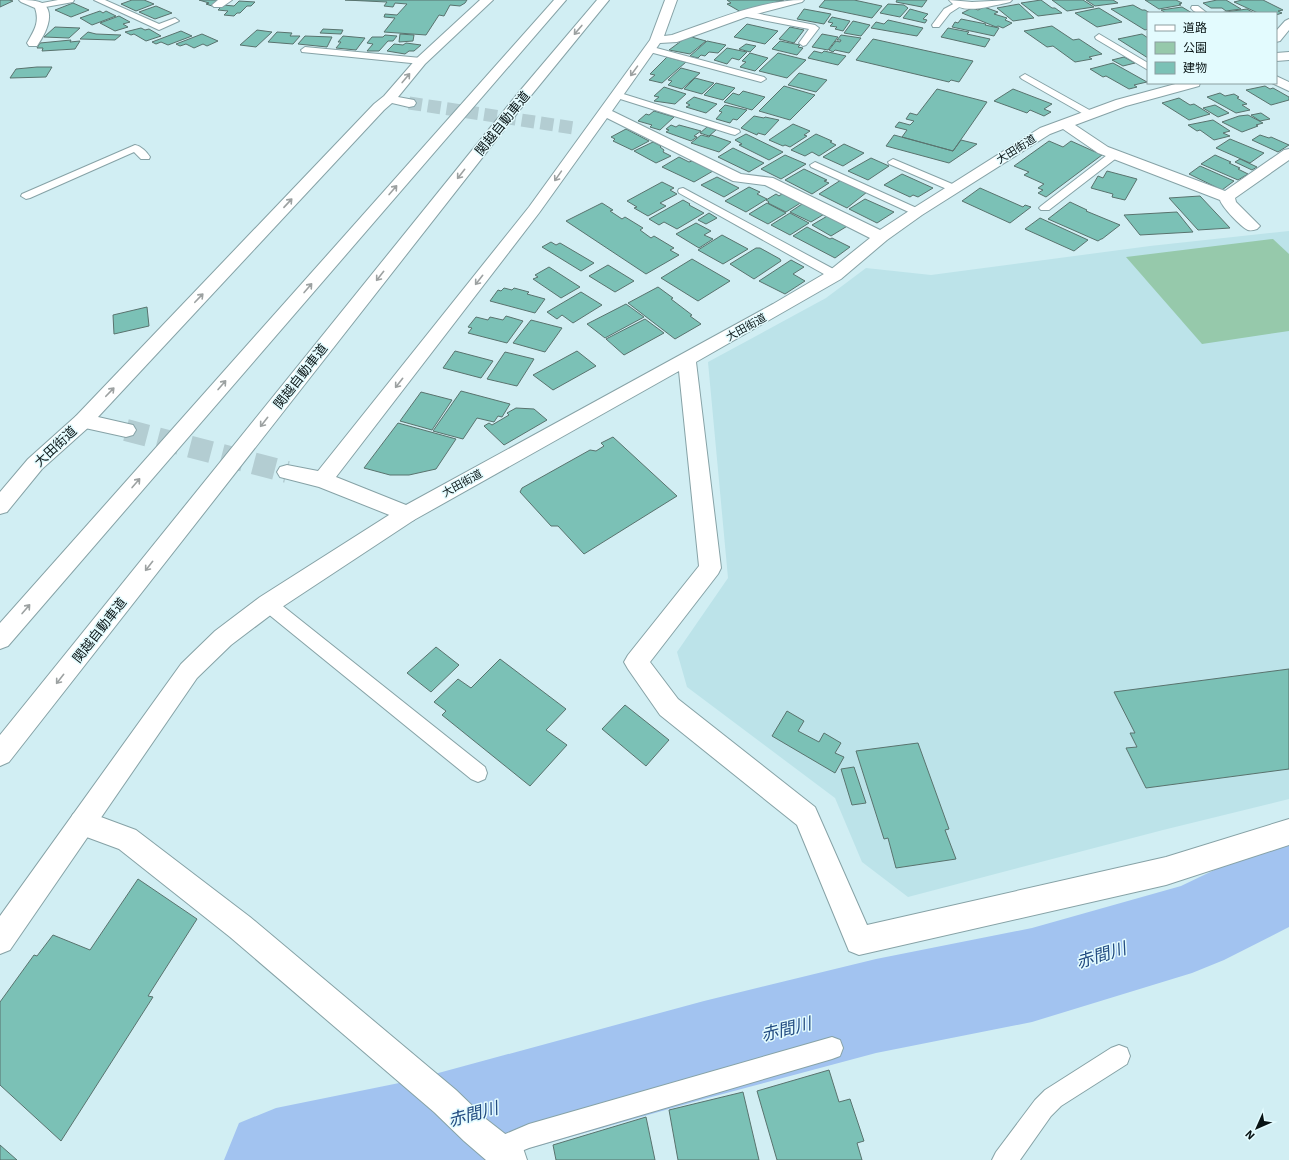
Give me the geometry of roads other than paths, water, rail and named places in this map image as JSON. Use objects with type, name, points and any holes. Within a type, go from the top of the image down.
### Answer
[{"type":"main road","points":[[25,0],[40,6],[44,16],[33,43]]},
{"type":"main road","points":[[83,421],[389,99],[421,61],[487,0]]},
{"type":"main road","points":[[0,639],[560,0]]},
{"type":"main road","name":"関越自動車道","points":[[0,754],[524,95],[603,0]]},
{"type":"main road","points":[[323,480],[534,210],[653,44],[671,0]]},
{"type":"main road","points":[[653,44],[673,39],[744,14],[798,0]]},
{"type":"main road","points":[[958,2],[974,4],[1006,0]]},
{"type":"main road","points":[[1277,37],[1289,23]]},
{"type":"main road","points":[[1277,57],[1289,56]]},
{"type":"main road","points":[[1277,81],[1289,87]]},
{"type":"main road","name":"大田街道","points":[[0,940],[189,671],[224,638],[268,604],[407,514],[686,361],[835,275],[881,237],[917,212],[1045,131],[1121,103],[1183,84]]},
{"type":"main road","points":[[389,99],[409,103]]},
{"type":"main road","points":[[604,112],[738,178],[768,181],[881,237]]},
{"type":"main road","points":[[1064,123],[1103,150],[1227,197]]},
{"type":"main road","points":[[574,128],[590,131]]},
{"type":"main road","points":[[1227,197],[1289,153]]},
{"type":"main road","points":[[1227,197],[1229,204],[1252,226]]},
{"type":"main road","points":[[686,361],[710,568],[636,662],[669,707],[806,816],[859,941],[1166,871],[1289,832]]},
{"type":"main road","name":"大田街道","points":[[0,506],[35,464],[83,421],[126,430]]},
{"type":"main road","points":[[287,472],[323,480],[407,514]]},
{"type":"main road","points":[[82,823],[127,839],[240,927],[445,1100],[494,1146]]},
{"type":"lane","points":[[40,6],[70,0]]},
{"type":"lane","points":[[103,1],[159,27],[175,21]]},
{"type":"lane","points":[[936,25],[947,11],[958,2]]},
{"type":"lane","points":[[1195,8],[1201,12]]},
{"type":"lane","points":[[744,14],[815,28],[803,43]]},
{"type":"lane","points":[[1099,37],[1147,66]]},
{"type":"lane","points":[[653,44],[761,80]]},
{"type":"lane","points":[[305,50],[421,61]]},
{"type":"lane","points":[[1025,77],[1090,114]]},
{"type":"lane","points":[[616,95],[735,132]]},
{"type":"lane","points":[[26,196],[104,160],[135,148],[145,156]]},
{"type":"lane","points":[[1045,208],[1115,154]]},
{"type":"lane","points":[[893,162],[953,188]]},
{"type":"lane","points":[[816,165],[917,212]]},
{"type":"lane","points":[[683,191],[835,275]]},
{"type":"lane","points":[[268,604],[478,773]]},
{"type":"lane","points":[[494,1146],[832,1048]]},
{"type":"lane","points":[[1004,1160],[1010,1155],[1043,1108],[1053,1098],[1120,1056]]},
{"type":"waterway","name":"赤間川","points":[[276,1160],[409,1132],[704,1050],[876,1006],[1032,975],[1192,928],[1289,880]]},
{"type":"waterway","points":[[409,1132],[434,1160]]},
{"type":"tunnel","points":[[409,103],[574,128]]},
{"type":"tunnel","points":[[126,430],[287,472]]}]
